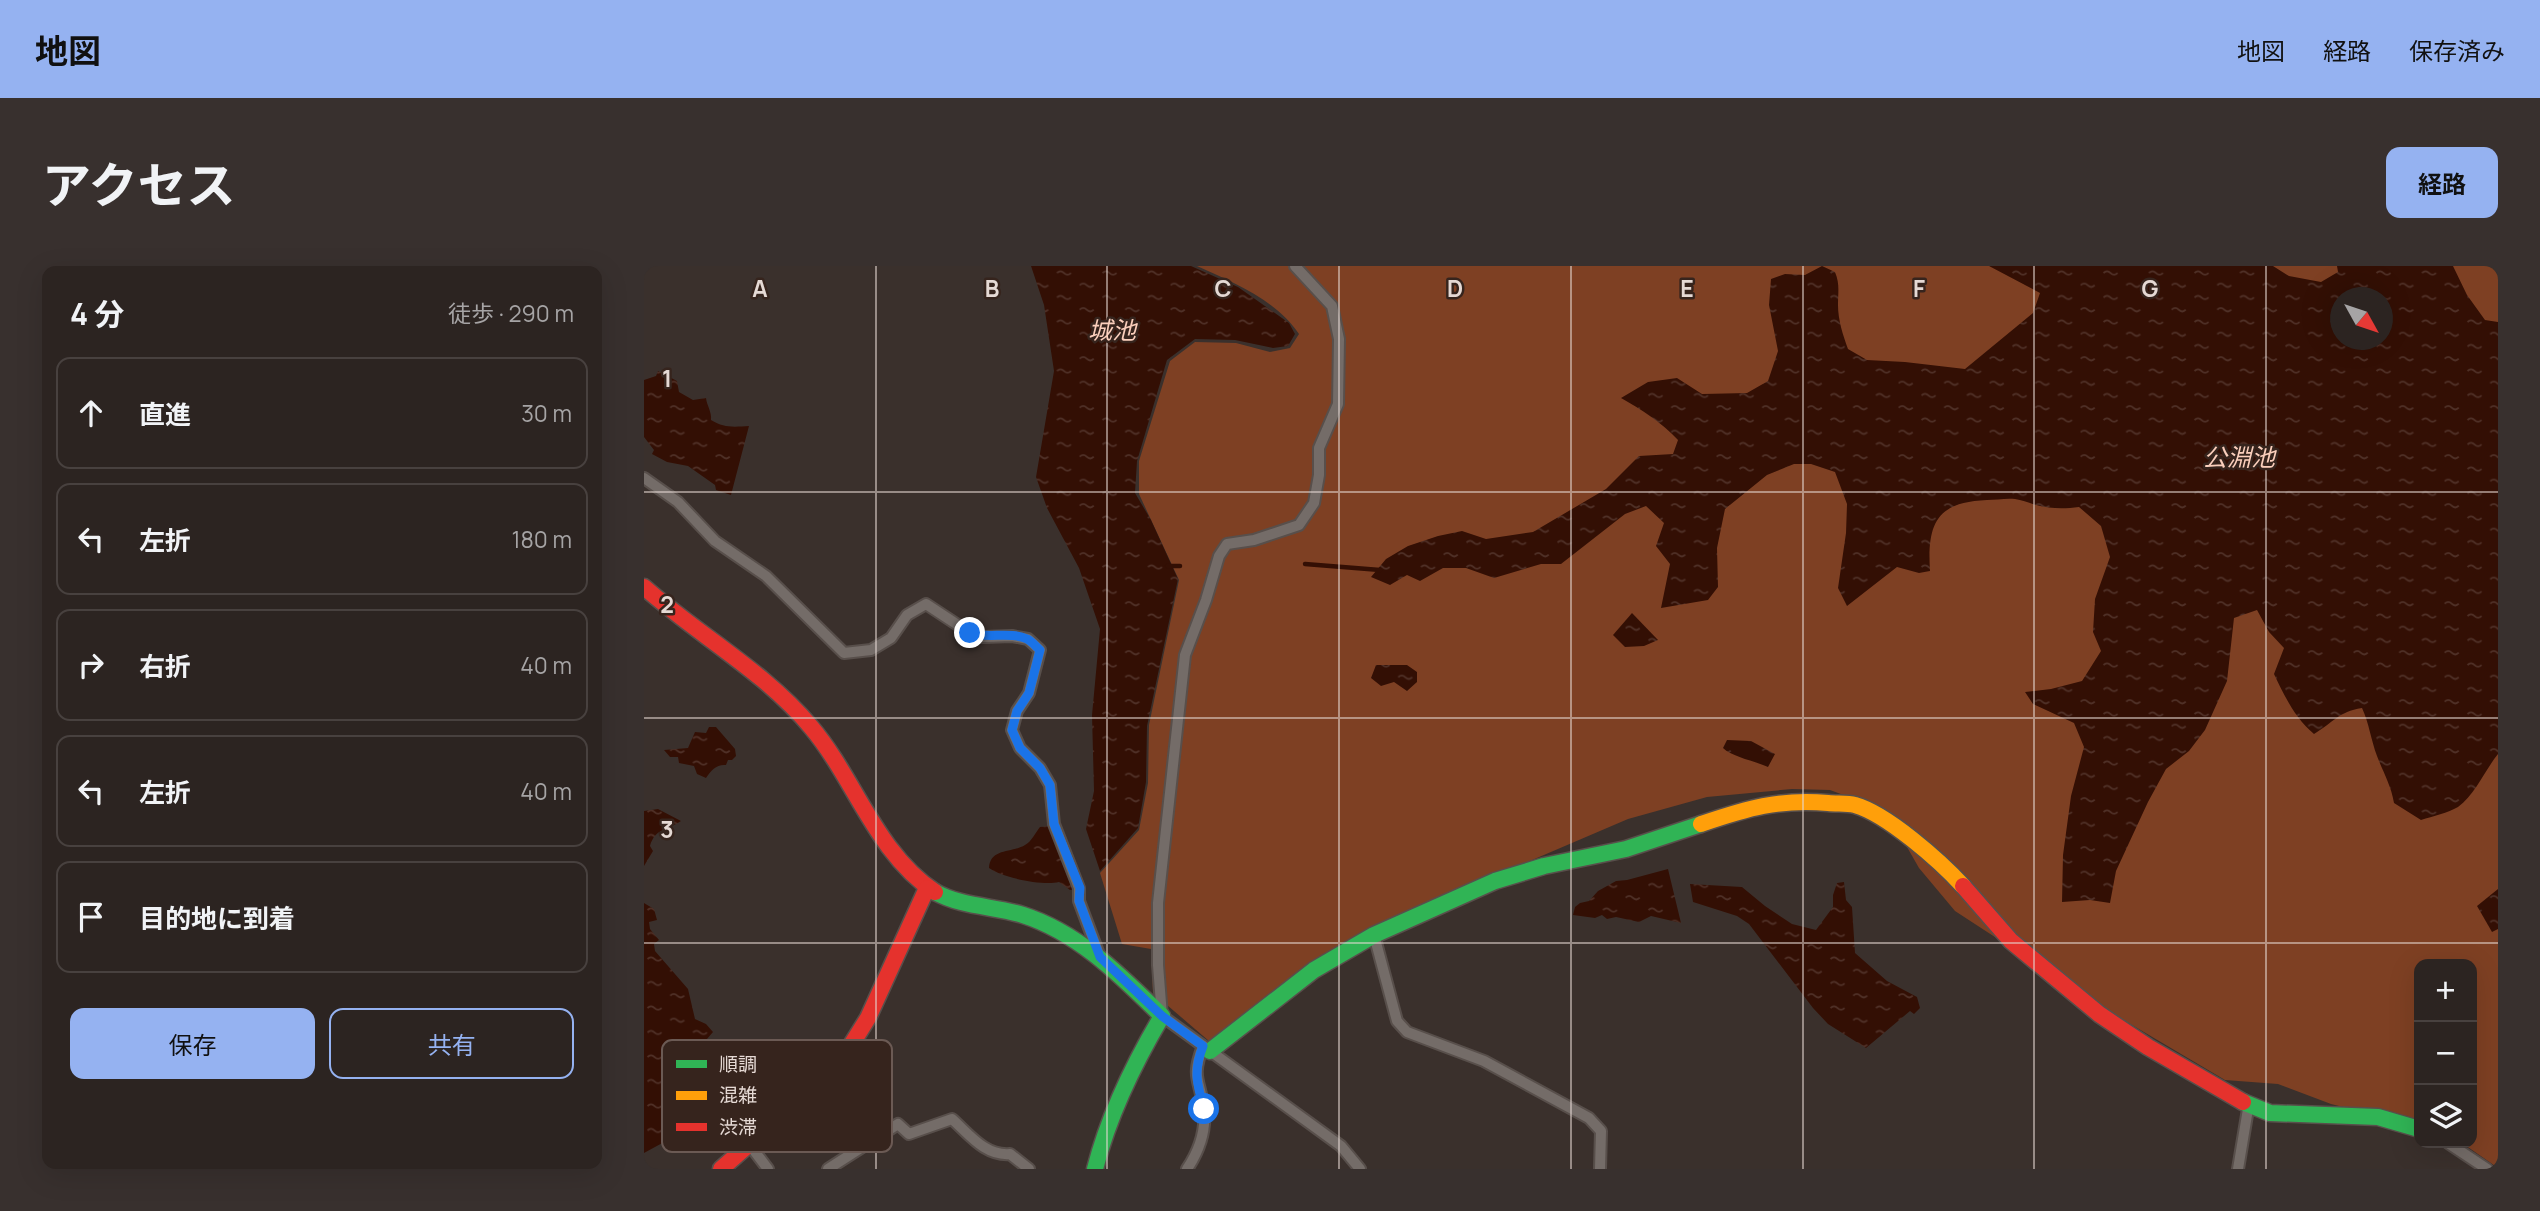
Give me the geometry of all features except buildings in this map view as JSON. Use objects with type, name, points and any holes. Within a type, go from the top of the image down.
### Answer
[{"type":"street","points":[[1095,1169],[1102,1138],[1116,1100],[1162,1016],[1158,965],[1158,903],[1185,655],[1206,600],[1219,555],[1227,544],[1254,540],[1299,525],[1314,503],[1319,475],[1319,449],[1338,404],[1339,339],[1332,306],[1295,266]]},
{"type":"street","points":[[644,478],[678,502],[715,541],[766,576],[844,653],[871,650],[891,638],[907,614],[926,604],[970,633],[983,637],[1012,636],[1028,639],[1040,650],[1029,693],[1017,711],[1012,730],[1020,748],[1040,768],[1050,785],[1054,824],[1080,888],[1079,901],[1100,957]]},
{"type":"street","points":[[644,587],[770,687],[811,727],[891,847],[927,888],[964,904],[1026,916],[1100,957],[1162,1016],[1341,1146],[1360,1169]]},
{"type":"street","points":[[1187,1169],[1198,1152],[1204,1130],[1204,1109],[1197,1086],[1196,1065],[1206,1048],[1314,970],[1374,935],[1495,881],[1544,866],[1626,849],[1755,806],[1777,802],[1854,805],[1869,811],[1945,866],[2011,941],[2099,1014],[2148,1047],[2238,1100],[2270,1113],[2378,1117],[2414,1128]]},
{"type":"street","points":[[854,1040],[868,1018],[927,888]]},
{"type":"street","points":[[1374,935],[1398,1021],[1407,1032],[1484,1061],[1589,1118],[1601,1131],[1600,1169]]},
{"type":"street","points":[[2238,1169],[2249,1103]]},
{"type":"street","points":[[892,1128],[898,1124],[909,1134],[953,1119],[985,1149],[998,1155],[1010,1154],[1029,1169]]},
{"type":"street","points":[[2456,1148],[2487,1169]]},
{"type":"street","points":[[721,1169],[740,1152]]},
{"type":"street","points":[[755,1152],[768,1169]]},
{"type":"street","points":[[828,1169],[854,1152]]},
{"type":"shaded area","points":[[1197,266],[2498,266],[2498,1168],[2469,1148],[2477,1148],[2477,959],[2414,959],[2414,1125],[2331,1104],[2278,1084],[2225,1080],[2110,1012],[1955,911],[1919,868],[1907,847],[1865,803],[1830,790],[1792,789],[1707,797],[1628,819],[1411,912],[1336,948],[1209,1041],[1153,993],[1151,949],[1122,944],[1100,873],[1139,830],[1148,783],[1149,725],[1179,580],[1139,494],[1139,461],[1170,361],[1195,342],[1236,343],[1270,352],[1290,348],[1299,334],[1278,311],[1239,286]]},
{"type":"water","name":"城池","points":[[1031,266],[1191,266],[1238,287],[1289,323],[1295,334],[1288,346],[1273,348],[1235,340],[1195,339],[1167,360],[1137,461],[1135,493],[1151,520],[1178,579],[1147,726],[1146,782],[1138,828],[1100,871],[1086,829],[1094,791],[1092,715],[1100,629],[1079,568],[1047,508],[1036,477],[1054,371],[1044,305]]},
{"type":"water","name":"公淵池","points":[[1822,266],[1835,272],[1839,316],[1848,349],[1867,360],[1965,369],[2033,313],[2040,293],[1989,266],[2273,266],[2289,276],[2321,282],[2338,272],[2337,266],[2453,266],[2467,295],[2485,320],[2498,322],[2498,754],[2470,796],[2454,809],[2421,820],[2394,803],[2362,708],[2342,715],[2314,734],[2307,728],[2286,699],[2274,674],[2284,648],[2269,632],[2257,610],[2234,618],[2227,681],[2205,730],[2189,751],[2166,769],[2148,802],[2116,871],[2110,903],[2090,900],[2062,902],[2063,855],[2071,796],[2084,747],[2074,723],[2033,704],[2025,692],[2082,681],[2101,651],[2093,632],[2095,599],[2110,557],[2101,526],[2079,507],[2047,507],[2012,499],[1957,505],[1939,518],[1934,528],[1930,571],[1919,573],[1897,567],[1847,606],[1838,588],[1847,504],[1835,472],[1811,464],[1794,464],[1767,475],[1725,509],[1717,548],[1718,587],[1708,600],[1661,608],[1670,564],[1656,546],[1664,523],[1646,506],[1625,514],[1561,564],[1541,564],[1494,578],[1466,568],[1443,568],[1420,581],[1407,575],[1390,585],[1371,577],[1386,559],[1408,546],[1438,536],[1462,531],[1486,539],[1533,532],[1606,489],[1639,456],[1673,454],[1678,440],[1651,417],[1621,398],[1648,382],[1677,378],[1702,394],[1747,393],[1768,381],[1778,351],[1769,305],[1771,279],[1785,274],[1805,275]]},
{"type":"water","points":[[658,371],[677,381],[679,392],[693,400],[706,398],[711,420],[729,426],[749,426],[731,495],[716,490],[715,485],[688,466],[667,462],[652,454],[654,450],[644,437],[644,380],[656,376]]},
{"type":"water","points":[[1632,613],[1658,640],[1644,646],[1625,647],[1613,635]]},
{"type":"water","points":[[1376,665],[1407,665],[1417,672],[1417,682],[1407,691],[1394,682],[1381,686],[1371,678]]},
{"type":"water","points":[[709,727],[716,727],[735,749],[736,756],[728,760],[726,765],[715,768],[706,778],[697,774],[694,766],[679,763],[678,757],[670,757],[664,750],[688,748],[695,732],[706,733]]},
{"type":"water","points":[[1727,740],[1751,741],[1775,754],[1768,767],[1727,751],[1723,748]]},
{"type":"water","points":[[658,809],[681,821],[655,836],[650,846],[653,851],[644,866],[644,811]]},
{"type":"water","points":[[1050,826],[1075,889],[1070,890],[1059,882],[1043,883],[1013,878],[989,868],[990,862],[997,854],[1025,845],[1040,827]]},
{"type":"water","points":[[1668,869],[1681,923],[1651,916],[1639,922],[1616,917],[1607,919],[1602,915],[1595,918],[1573,915],[1575,907],[1580,903],[1589,901],[1598,891],[1616,881]]},
{"type":"water","points":[[1844,882],[1846,900],[1852,907],[1855,953],[1887,981],[1917,997],[1920,1008],[1914,1014],[1910,1011],[1866,1048],[1828,1024],[1749,924],[1737,916],[1693,902],[1690,884],[1742,887],[1792,924],[1816,930],[1833,907],[1837,883]]},
{"type":"water","points":[[2498,889],[2498,929],[2492,932],[2477,906]]},
{"type":"water","points":[[644,903],[654,909],[657,920],[649,922],[650,929],[659,940],[654,944],[655,951],[688,989],[695,1019],[706,1024],[713,1032],[707,1040],[662,1040],[662,1143],[644,1153]]},
{"type":"waterway","points":[[1305,564],[1380,570]]},
{"type":"waterway","points":[[1167,566],[1180,566]]},
{"type":"traffic: fast","points":[[1210,1051],[1314,970],[1374,935],[1495,881],[1544,866],[1626,849],[1701,824]]},
{"type":"traffic: fast","points":[[935,892],[956,901],[1023,915],[1063,933],[1098,957],[1162,1016],[1123,1090],[1095,1169]]},
{"type":"traffic: fast","points":[[2243,1102],[2270,1113],[2378,1117],[2414,1128]]},
{"type":"traffic: slow","points":[[1701,824],[1749,809],[1794,802],[1855,805],[1897,828],[1963,886]]},
{"type":"traffic: jam","points":[[644,587],[752,671],[793,707],[827,747],[867,814],[897,857],[935,892]]},
{"type":"traffic: jam","points":[[1963,886],[2011,941],[2099,1014],[2148,1047],[2243,1102]]},
{"type":"traffic: jam","points":[[854,1040],[868,1018],[927,888]]},
{"type":"traffic: jam","points":[[721,1169],[740,1152]]},
{"type":"route","points":[[970,633],[983,637],[1012,636],[1028,639],[1040,650],[1029,693],[1017,711],[1012,730],[1020,748],[1040,768],[1050,785],[1054,824],[1080,888],[1079,901],[1100,957],[1162,1016],[1203,1046],[1196,1065],[1197,1086],[1204,1109]]}]
